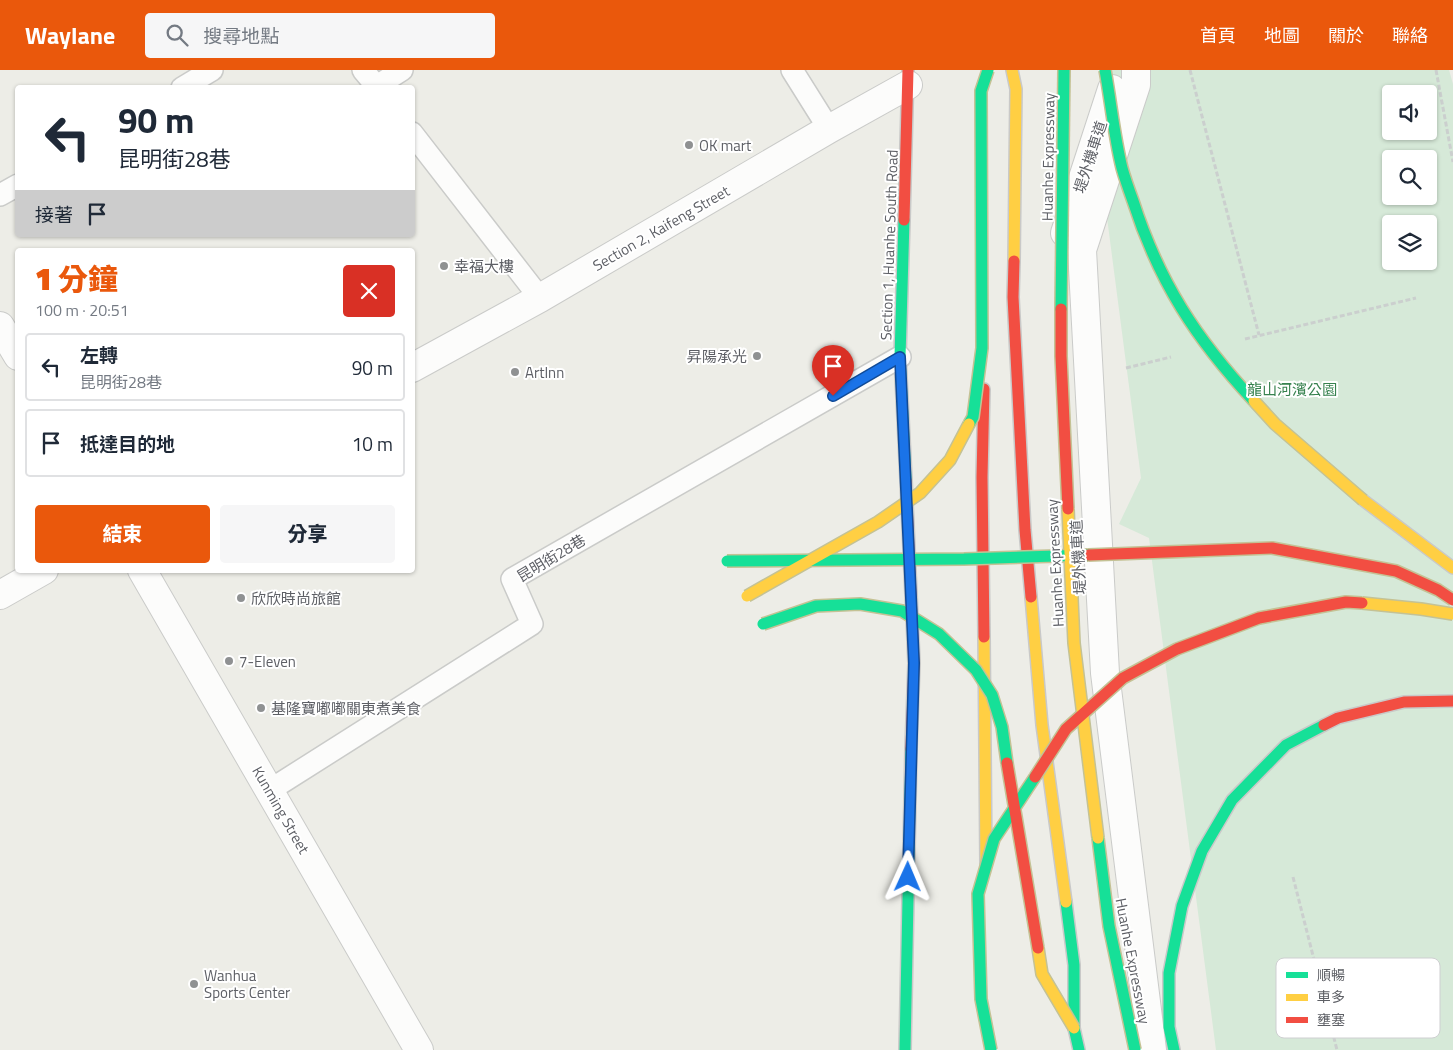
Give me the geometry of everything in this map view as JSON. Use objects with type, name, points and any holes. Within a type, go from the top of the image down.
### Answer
[{"type":"main road","points":[[747,596],[878,522],[920,494],[950,460],[973,417],[982,348],[982,91],[990,70]]},
{"type":"main road","points":[[987,1050],[982,477],[990,70]]},
{"type":"main road","name":"Huanhe Expressway","points":[[1012,70],[1016,89],[1014,297],[1025,530],[1042,725],[1074,965],[1074,1028],[1079,1050]]},
{"type":"main road","name":"Huanhe Expressway","points":[[1064,70],[1061,356],[1074,643],[1109,926],[1135,1050]]},
{"type":"main road","points":[[1105,70],[1122,168],[1141,226],[1165,280],[1194,329],[1224,369],[1274,424],[1363,500],[1453,568]]},
{"type":"main road","name":"Section 1, Huanhe South Road","points":[[905,1050],[914,663],[900,357],[908,78]]},
{"type":"main road","points":[[727,561],[964,559],[1272,548],[1396,570],[1438,590],[1453,600]]},
{"type":"main road","points":[[991,1050],[981,999],[978,894],[994,839],[1066,729],[1123,678],[1177,649],[1259,618],[1346,602],[1453,614]]},
{"type":"main road","points":[[763,624],[816,606],[860,604],[902,611],[939,634],[976,670],[992,695],[1002,727],[1008,775],[1042,974],[1074,1028]]},
{"type":"main road","points":[[1174,1050],[1169,1027],[1169,973],[1182,906],[1202,851],[1232,800],[1286,745],[1338,718],[1404,702],[1453,701]]},
{"type":"street","name":"堤外機車道","points":[[1113,70],[1114,83],[1060,247],[1084,682],[1135,1050]]},
{"type":"street","name":"堤外機車道","points":[[1136,70],[1136,85],[1082,250],[1105,673],[1152,1050]]},
{"type":"street","name":"Section 2, Kaifeng Street","points":[[415,366],[540,298],[829,129],[908,78]]},
{"type":"street","points":[[0,326],[15,351]]},
{"type":"street","points":[[0,596],[39,573]]},
{"type":"street","name":"Kunming Street","points":[[144,573],[419,1050]]},
{"type":"lane","points":[[187,85],[212,70]]},
{"type":"lane","points":[[363,70],[375,85]]},
{"type":"lane","points":[[380,85],[402,70]]},
{"type":"lane","points":[[792,70],[829,129]]},
{"type":"lane","points":[[415,137],[540,298]]},
{"type":"lane","points":[[0,195],[15,187]]},
{"type":"lane","name":"昆明街28巷","points":[[270,790],[532,624],[512,579],[900,357]]},
{"type":"path","points":[[1190,70],[1259,335]]},
{"type":"path","points":[[1436,70],[1453,162]]},
{"type":"path","points":[[1240,340],[1416,298]]},
{"type":"path","points":[[1126,368],[1174,356]]},
{"type":"path","points":[[1294,877],[1314,958]]},
{"type":"green space","name":"龍山河濱公園","points":[[1106,70],[1449,70],[1453,84],[1453,1050],[1216,1050],[1149,538],[1119,524],[1141,478],[1106,210]]},
{"type":"traffic: fast","points":[[969,424],[973,417],[982,348],[981,91],[988,70]]},
{"type":"traffic: fast","points":[[1061,309],[1064,70]]},
{"type":"traffic: fast","points":[[1105,70],[1122,168],[1143,230],[1155,258],[1167,284],[1197,332],[1214,355],[1254,401]]},
{"type":"traffic: fast","points":[[904,220],[900,357],[906,480]]},
{"type":"traffic: fast","points":[[727,561],[964,559],[1088,555]]},
{"type":"traffic: fast","points":[[763,624],[816,606],[860,604],[902,611],[939,634],[976,670],[992,695],[1002,727],[1007,763]]},
{"type":"traffic: fast","points":[[1174,1050],[1169,1027],[1169,973],[1182,906],[1202,851],[1232,800],[1286,745],[1324,725]]},
{"type":"traffic: fast","points":[[905,1050],[911,749]]},
{"type":"traffic: fast","points":[[991,1050],[981,999],[978,894],[994,839],[1035,777]]},
{"type":"traffic: fast","points":[[1098,838],[1109,926],[1135,1050]]},
{"type":"traffic: fast","points":[[1066,902],[1074,965],[1074,1028],[1079,1050]]},
{"type":"traffic: slow","points":[[1012,70],[1016,89],[1014,261]]},
{"type":"traffic: slow","points":[[1254,401],[1275,424],[1363,500]]},
{"type":"traffic: slow","points":[[747,596],[878,522],[920,493],[950,460],[969,424]]},
{"type":"traffic: slow","points":[[1363,500],[1453,568]]},
{"type":"traffic: slow","points":[[1068,509],[1074,643],[1098,838]]},
{"type":"traffic: slow","points":[[1031,597],[1042,725],[1066,902]]},
{"type":"traffic: slow","points":[[1362,603],[1453,614]]},
{"type":"traffic: slow","points":[[984,637],[986,864]]},
{"type":"traffic: slow","points":[[1038,948],[1042,974],[1074,1028]]},
{"type":"traffic: jam","points":[[904,220],[908,70]]},
{"type":"traffic: jam","points":[[1014,261],[1013,297],[1025,530],[1031,597]]},
{"type":"traffic: jam","points":[[1061,309],[1061,356],[1068,509]]},
{"type":"traffic: jam","points":[[984,389],[982,477],[984,637]]},
{"type":"traffic: jam","points":[[906,480],[914,663],[911,749]]},
{"type":"traffic: jam","points":[[1088,555],[1272,548],[1396,571],[1438,590],[1453,600]]},
{"type":"traffic: jam","points":[[1035,777],[1066,729],[1123,678],[1177,649],[1259,618],[1346,602],[1362,603]]},
{"type":"traffic: jam","points":[[1324,725],[1338,718],[1404,702],[1453,701]]},
{"type":"traffic: jam","points":[[1007,763],[1038,948]]},
{"type":"place","name":"OK mart","points":[[689,145]]},
{"type":"place","name":"幸福大樓","points":[[444,266]]},
{"type":"place","name":"昇陽承光","points":[[757,356]]},
{"type":"place","name":"ArtInn","points":[[515,372]]},
{"type":"place","name":"欣欣時尚旅館","points":[[241,598]]},
{"type":"place","name":"7-Eleven","points":[[229,661]]},
{"type":"place","name":"基隆寶嘟嘟關東煮美食","points":[[261,708]]},
{"type":"place","name":"Wanhua Sports Center","points":[[194,984]]},
{"type":"route","points":[[833,396],[900,357],[914,663],[908,877]]}]
